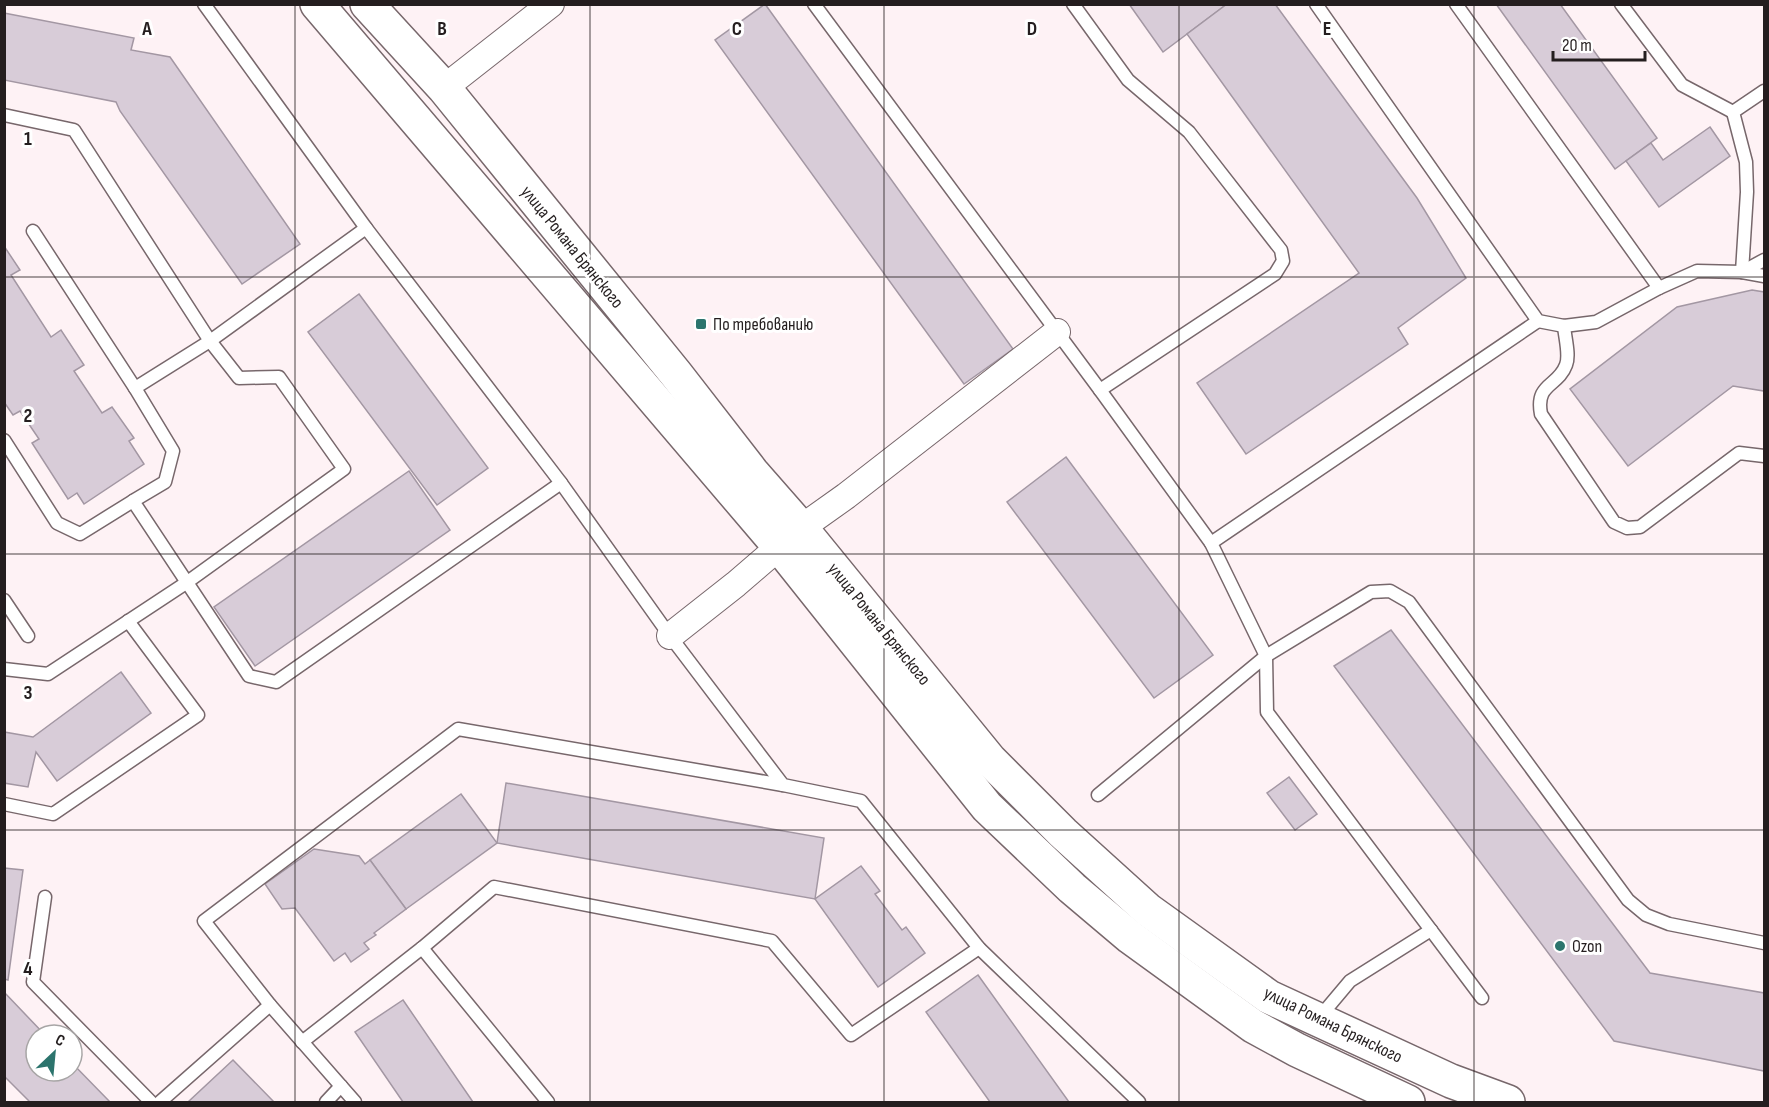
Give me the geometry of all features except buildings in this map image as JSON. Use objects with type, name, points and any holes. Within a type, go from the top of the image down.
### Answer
[{"type":"main road","name":"улица Романа Брянского","points":[[317,4],[990,760],[1063,833],[1148,910],[1269,997],[1451,1081],[1508,1102]]},
{"type":"main road","name":"улица Романа Брянского","points":[[367,4],[444,88],[753,472],[790,537],[987,807],[1072,888],[1130,937],[1254,1026],[1297,1050],[1408,1102]]},
{"type":"street","points":[[444,88],[552,4]]},
{"type":"street","points":[[670,636],[736,584],[790,537],[1057,332]]},
{"type":"lane","points":[[204,4],[366,228],[561,483],[670,636],[783,785]]},
{"type":"lane","points":[[814,4],[1100,390],[1210,543],[1266,656],[1267,712],[1482,998]]},
{"type":"lane","points":[[1073,4],[1128,80],[1190,132],[1281,250],[1283,261],[1275,274],[1100,390]]},
{"type":"lane","points":[[1316,4],[1538,321],[1564,326],[1596,322],[1659,288],[1697,271],[1742,272],[1764,276]]},
{"type":"lane","points":[[1456,4],[1659,288]]},
{"type":"lane","points":[[1621,4],[1682,85],[1733,112],[1746,162],[1747,192],[1742,272]]},
{"type":"lane","points":[[1733,112],[1764,91]]},
{"type":"lane","points":[[4,115],[74,130],[210,341],[239,378],[279,377],[344,469],[186,583],[48,674],[4,669]]},
{"type":"lane","points":[[135,388],[210,341],[366,228]]},
{"type":"lane","points":[[4,440],[57,523],[80,534],[165,482],[173,451],[33,231]]},
{"type":"lane","points":[[1742,272],[1764,260]]},
{"type":"lane","points":[[1210,543],[1538,321]]},
{"type":"lane","points":[[1564,326],[1567,364],[1543,391],[1539,403],[1541,414],[1614,522],[1627,528],[1640,527],[1739,453],[1764,456]]},
{"type":"lane","points":[[133,501],[249,676],[276,682],[561,483]]},
{"type":"lane","points":[[1098,795],[1266,656],[1371,592],[1390,591],[1409,602],[1628,900],[1646,915],[1669,924],[1764,943]]},
{"type":"lane","points":[[4,600],[28,636]]},
{"type":"lane","points":[[4,804],[53,814],[198,715],[128,621]]},
{"type":"lane","points":[[355,1102],[270,1005],[204,921],[458,729],[783,785],[861,801],[979,948],[1139,1102]]},
{"type":"lane","points":[[302,1042],[422,948],[494,887],[772,941],[851,1035],[979,948]]},
{"type":"lane","points":[[45,897],[33,982],[151,1102]]},
{"type":"lane","points":[[1317,1020],[1350,981],[1431,930]]},
{"type":"lane","points":[[422,948],[548,1102]]},
{"type":"lane","points":[[160,1102],[270,1005]]},
{"type":"lane","points":[[326,1102],[341,1086]]},
{"type":"place","name":"По требованию","points":[[701,324]]},
{"type":"place","name":"Ozon","points":[[1560,946]]}]
